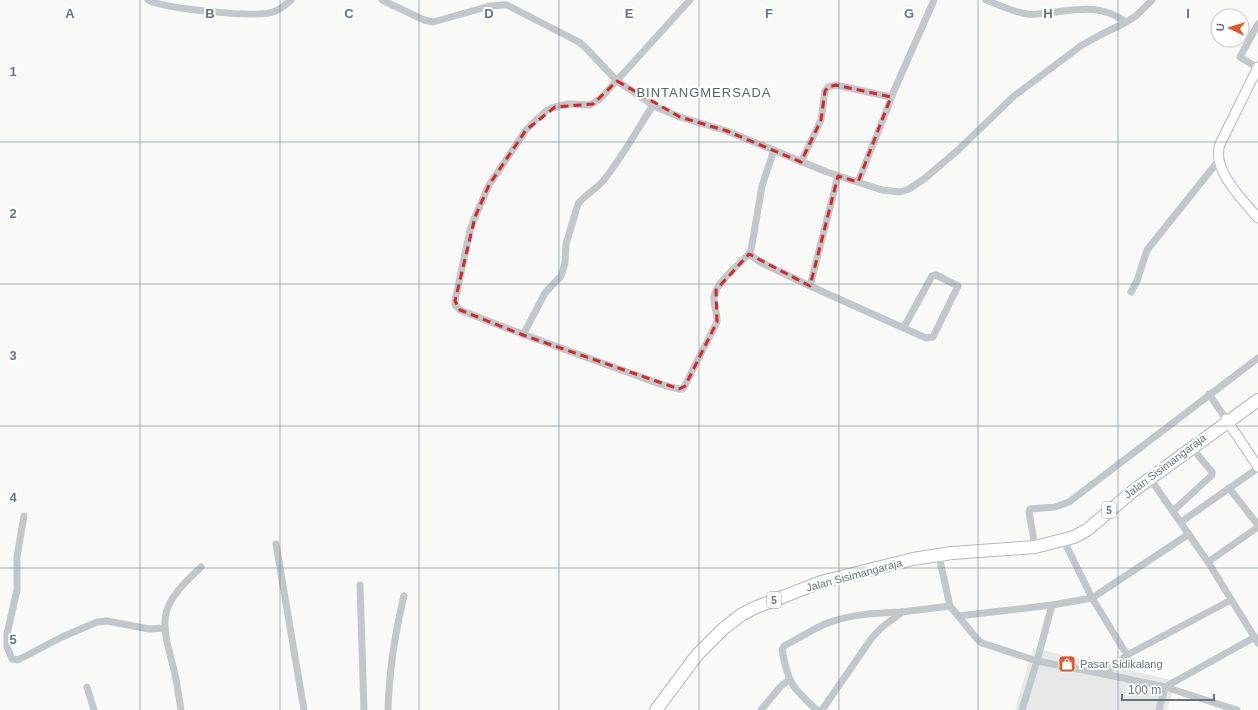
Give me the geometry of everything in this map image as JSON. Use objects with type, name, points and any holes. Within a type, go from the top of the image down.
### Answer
[{"type":"highway","name":"Jalan Sisimangaraja","points":[[656,710],[697,655],[723,629],[741,615],[754,608],[821,582],[913,559],[936,554],[1016,550],[1074,537],[1087,530],[1150,478],[1258,396]]},
{"type":"highway","name":"Jalan Sisimangaraja","points":[[1035,546],[1078,534],[1132,490],[1192,448],[1227,420],[1258,400]]},
{"type":"street","points":[[148,0],[154,3],[169,6],[252,14],[273,12],[281,8],[290,0]]},
{"type":"street","points":[[382,0],[424,20],[432,22],[490,6],[507,5],[579,42],[617,81],[653,105],[680,117],[727,131],[838,176],[889,191],[900,192],[909,189],[924,179],[1014,96],[1082,45],[1136,16],[1152,0]]},
{"type":"street","points":[[690,0],[617,81],[594,104],[561,105],[547,110],[526,130],[489,185],[475,217],[470,230],[454,301],[455,305],[460,310],[523,335],[654,382],[676,389],[683,389],[717,322],[714,299],[716,290],[749,254],[762,186],[774,150]]},
{"type":"street","points":[[858,182],[891,97],[934,0]]},
{"type":"street","points":[[987,0],[1028,14],[1072,9],[1105,11],[1116,15],[1126,22]]},
{"type":"street","points":[[1258,24],[1240,56],[1258,68],[1220,144],[1218,154],[1225,177],[1258,218]]},
{"type":"street","points":[[801,162],[821,120],[824,91],[828,87],[836,85],[891,97]]},
{"type":"street","points":[[523,335],[545,293],[561,276],[565,263],[566,244],[578,204],[609,174],[653,105]]},
{"type":"street","points":[[1131,292],[1137,281],[1147,250],[1219,160]]},
{"type":"street","points":[[810,286],[838,176]]},
{"type":"street","points":[[749,254],[762,263],[810,286],[926,338],[933,337],[958,286],[936,276],[932,276],[904,327]]},
{"type":"street","points":[[1035,546],[1029,512],[1030,509],[1055,507],[1069,502],[1121,464],[1258,358]]},
{"type":"street","points":[[1181,522],[1258,467],[1210,394]]},
{"type":"street","points":[[1173,511],[1212,475],[1212,472],[1192,448]]},
{"type":"street","points":[[1150,478],[1208,562],[1256,640],[1164,687]]},
{"type":"street","points":[[1208,562],[1258,526],[1229,488]]},
{"type":"street","points":[[24,516],[17,557],[17,590],[7,634],[7,647],[12,659],[18,660],[62,636],[96,622],[107,621],[149,628],[165,628]]},
{"type":"street","points":[[958,616],[1092,598],[1189,534]]},
{"type":"street","points":[[1064,540],[1092,598],[1127,655]]},
{"type":"street","points":[[276,544],[304,710]]},
{"type":"street","points":[[936,554],[950,606],[982,643],[1037,662],[1164,687],[1237,710]]},
{"type":"street","points":[[181,710],[165,628],[166,614],[183,585],[201,567]]},
{"type":"street","points":[[360,585],[364,710]]},
{"type":"street","points":[[388,710],[388,693],[394,645],[404,596]]},
{"type":"street","points":[[1104,674],[1127,655],[1231,600]]},
{"type":"street","points":[[1022,710],[1037,662],[1052,604]]},
{"type":"street","points":[[816,710],[801,696],[789,680],[782,650],[784,646],[825,624],[853,616],[950,606]]},
{"type":"street","points":[[822,710],[871,639],[881,628],[902,612]]},
{"type":"street","points":[[761,710],[781,686],[789,680]]},
{"type":"street","points":[[87,687],[94,710]]},
{"type":"street","points":[[1159,710],[1164,687]]},
{"type":"highlighted area","points":[[617,81],[680,117],[727,131],[801,162],[821,120],[825,91],[828,87],[836,85],[891,97],[858,182],[838,176],[810,286],[749,254],[716,290],[717,322],[685,386],[679,389],[523,335],[460,310],[455,301],[475,217],[489,185],[526,130],[555,107],[593,104]]},
{"type":"shaded area","name":"Pasar Sidikalang","points":[[1033,648],[1176,681],[1167,710],[1015,710]]},
{"type":"place","name":"Pasar Sidikalang","points":[[1067,664]]},
{"type":"district","name":"BINTANGMERSADA","points":[[704,92]]}]
